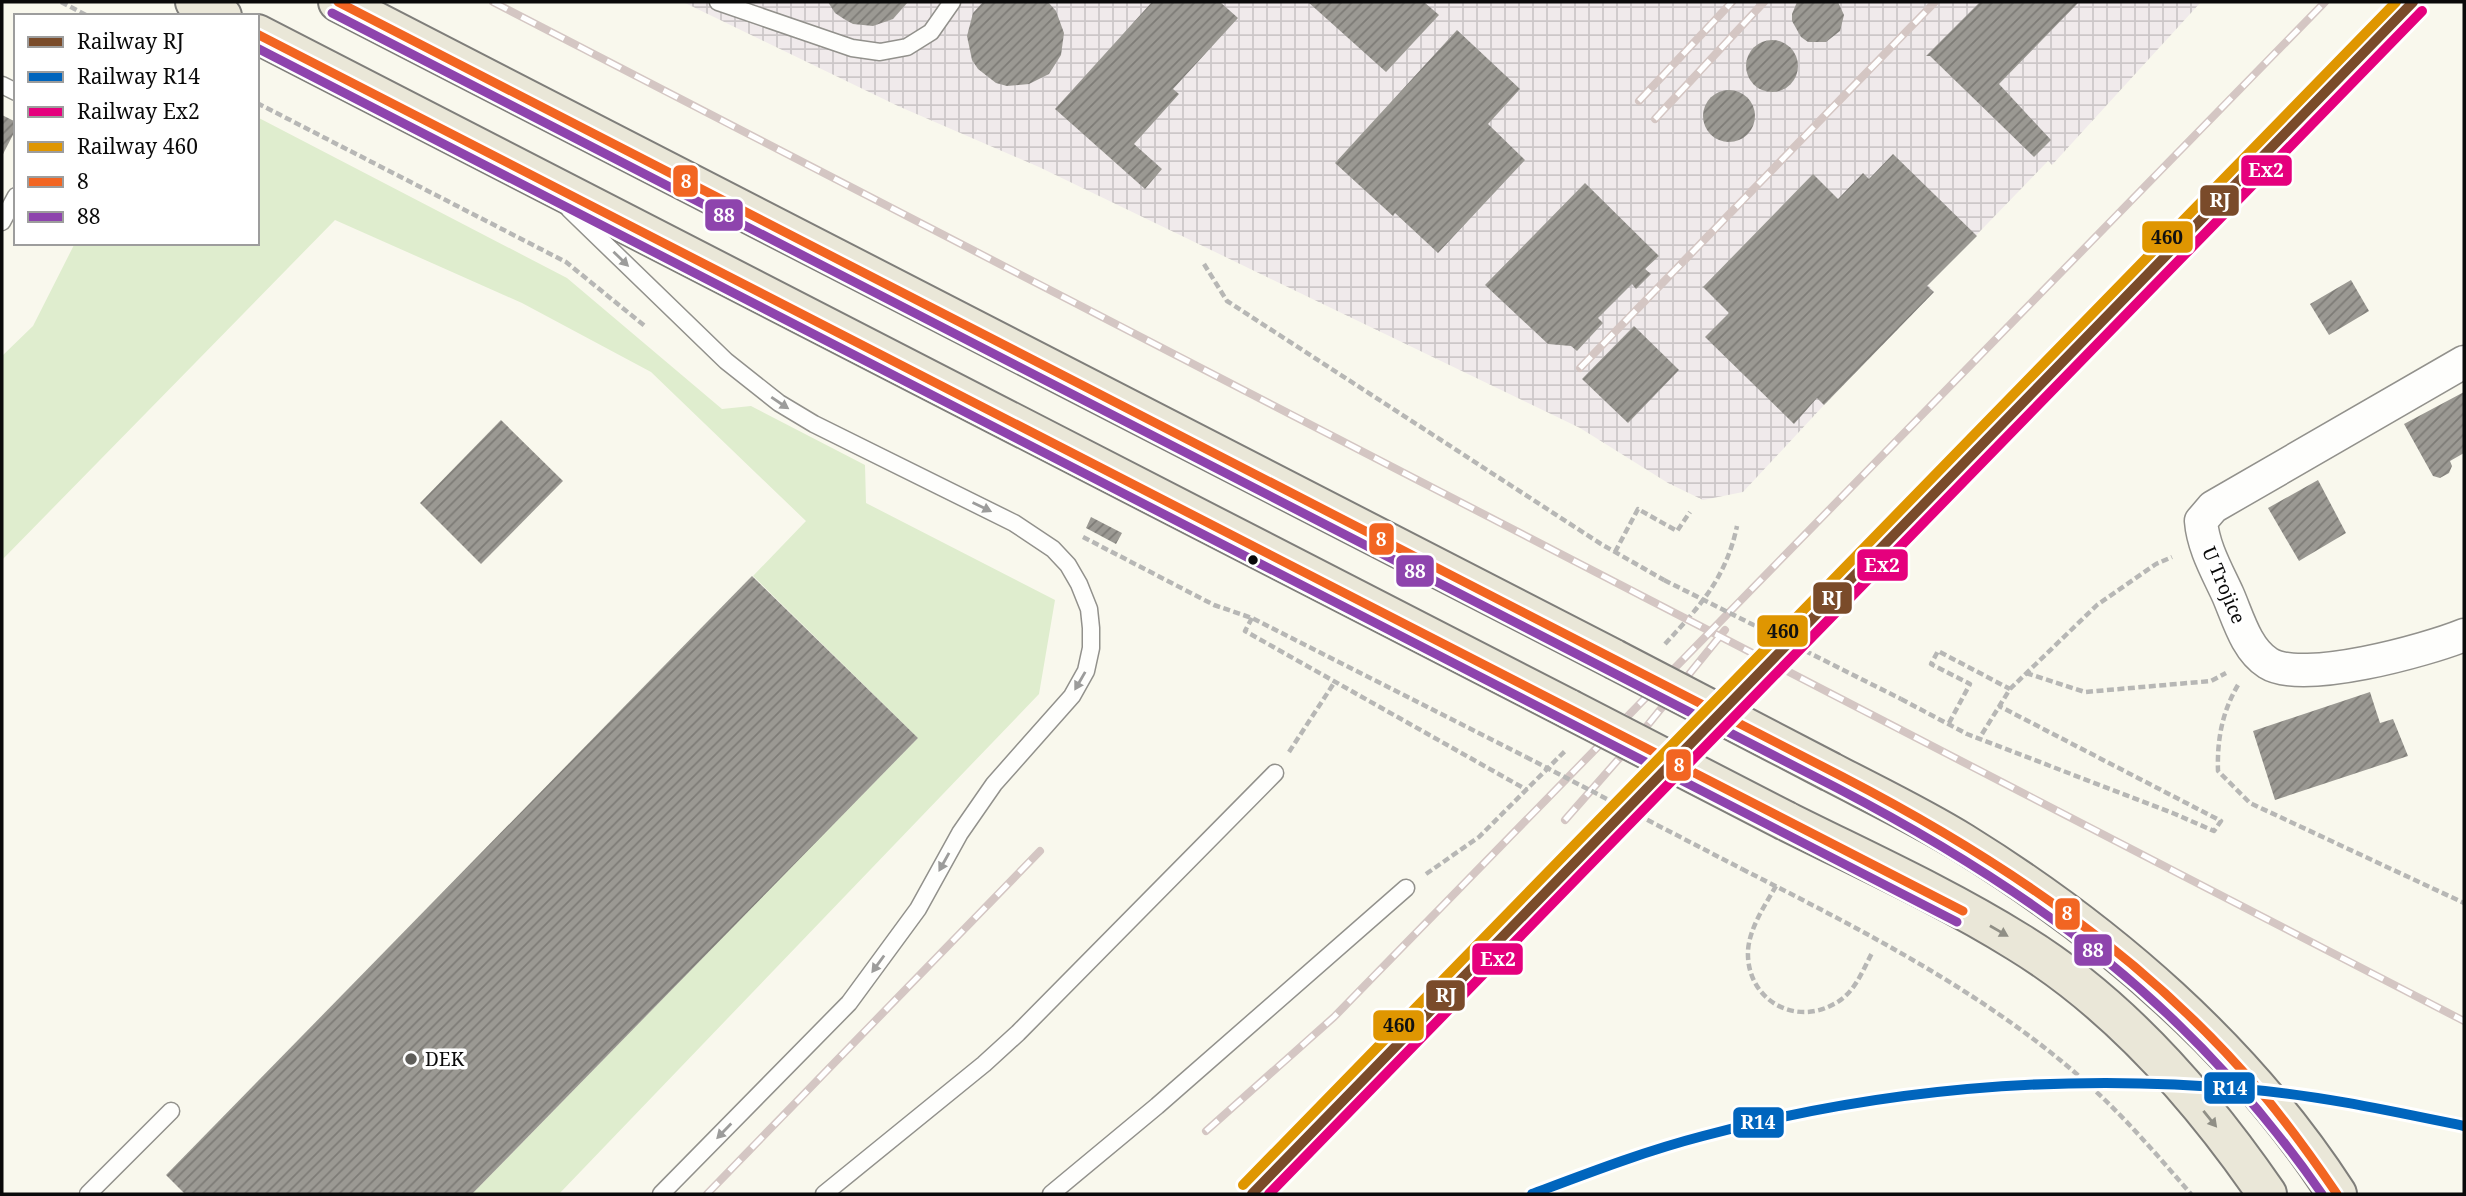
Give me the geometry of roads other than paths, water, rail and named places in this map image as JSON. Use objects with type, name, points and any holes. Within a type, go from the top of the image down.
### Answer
[{"type":"main road","points":[[195,2],[218,14]]},
{"type":"main road","points":[[338,2],[1614,659],[1961,842],[2019,879],[2133,965],[2211,1039],[2288,1127],[2330,1183]]},
{"type":"main road","points":[[259,35],[1958,908],[2020,943],[2092,996],[2132,1031],[2200,1106],[2258,1184]]},
{"type":"street","name":"U Trojice","points":[[2464,362],[2213,507],[2200,520],[2204,542],[2247,638],[2258,655],[2270,665],[2292,671],[2314,671],[2401,654],[2464,635]]},
{"type":"lane","points":[[718,2],[852,48],[880,52],[907,47],[931,32],[952,2]]},
{"type":"lane","points":[[536,178],[710,346],[751,382],[814,424],[1034,535],[1068,565],[1089,610],[1091,648],[1087,671],[1072,696],[994,784],[960,833],[918,909],[849,1003],[661,1194]]},
{"type":"lane","points":[[2,222],[14,200]]},
{"type":"lane","points":[[824,1194],[984,1064],[1275,773]]},
{"type":"lane","points":[[1051,1194],[1157,1106],[1406,888]]},
{"type":"lane","points":[[88,1194],[171,1111]]},
{"type":"railway","points":[[493,2],[2464,1021]]},
{"type":"railway","points":[[1639,101],[1732,2]]},
{"type":"railway","points":[[1655,119],[1764,2]]},
{"type":"railway","points":[[1580,368],[1935,2]]},
{"type":"railway","points":[[1206,1131],[1334,1017],[2325,2]]},
{"type":"railway","points":[[1565,820],[1638,737],[1725,630]]},
{"type":"railway","points":[[707,1194],[1040,851]]},
{"type":"rail line","name":"460","points":[[1243,1185],[2396,2]]},
{"type":"rail line","name":"RJ","points":[[1252,1194],[2413,2]]},
{"type":"rail line","name":"Ex2","points":[[1269,1194],[2422,11]]},
{"type":"rail line","name":"R14","points":[[1532,1194],[1660,1148],[1769,1120],[1904,1096],[2039,1084],[2176,1084],[2244,1089],[2327,1099],[2464,1126]]},
{"type":"place","name":"DEK","points":[[411,1059]]}]
